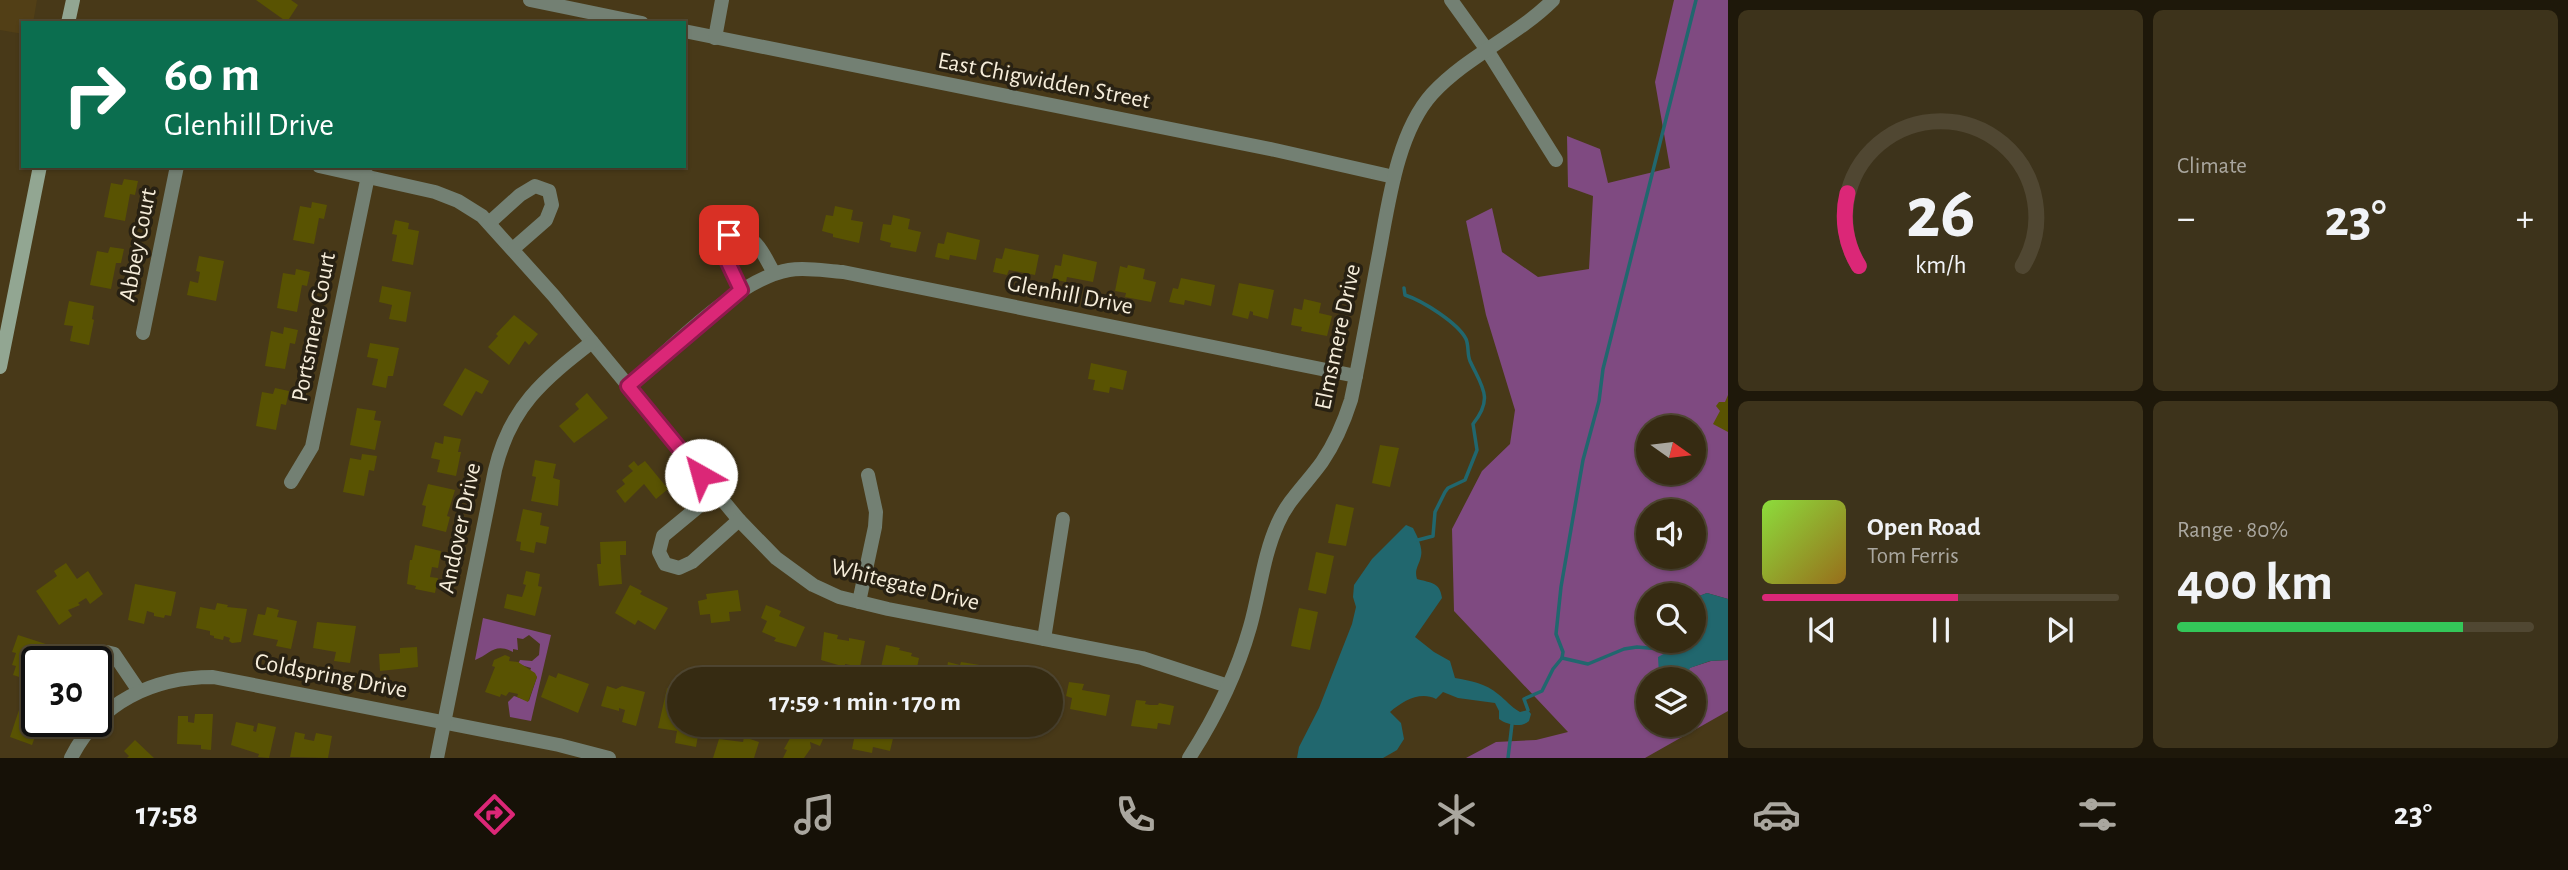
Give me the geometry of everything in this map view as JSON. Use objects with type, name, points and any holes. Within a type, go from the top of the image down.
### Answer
[{"type":"main road","points":[[68,21],[73,0]]},
{"type":"main road","points":[[0,367],[40,168]]},
{"type":"street","points":[[530,0],[632,21]]},
{"type":"street","points":[[715,38],[722,0]]},
{"type":"street","points":[[1451,0],[1487,50],[1556,160]]},
{"type":"street","name":"Elmsmere Drive","points":[[1189,758],[1203,737],[1228,686],[1250,629],[1272,536],[1292,498],[1331,449],[1343,425],[1356,376],[1394,177],[1406,139],[1430,97],[1448,78],[1532,20],[1553,0]]},
{"type":"street","name":"East Chigwidden Street","points":[[686,31],[1275,150],[1394,177]]},
{"type":"street","name":"Abbey Court","points":[[144,333],[177,168]]},
{"type":"street","name":"Whitegate Drive","points":[[329,168],[435,192],[458,201],[482,216],[514,248],[739,520],[776,558],[813,585],[839,597],[859,602],[1142,658],[1228,686]]},
{"type":"street","name":"Portsmere Court","points":[[291,482],[312,447],[368,176]]},
{"type":"street","points":[[489,223],[520,195],[535,186],[549,191],[552,205],[546,220],[514,248]]},
{"type":"street","points":[[741,290],[723,252],[729,235],[745,234],[757,243],[774,273]]},
{"type":"street","name":"Glenhill Drive","points":[[628,386],[741,290],[774,273],[792,269],[843,272],[1356,376]]},
{"type":"street","name":"Andover Drive","points":[[437,758],[495,470],[505,435],[528,397],[553,372],[592,342]]},
{"type":"street","points":[[859,602],[875,527],[876,512],[868,475]]},
{"type":"street","points":[[715,493],[663,536],[659,552],[665,564],[679,568],[692,562],[739,520]]},
{"type":"street","points":[[1044,639],[1063,519]]},
{"type":"street","points":[[112,654],[139,691]]},
{"type":"street","name":"Coldspring Drive","points":[[112,708],[139,691],[175,680],[213,677],[559,745],[609,758]]},
{"type":"street","name":"Coldspring Drive","points":[[71,758],[84,737]]},
{"type":"shaded area","points":[[0,0],[37,0],[33,21],[21,21],[21,34],[0,30]]},
{"type":"shaded area","points":[[1674,0],[1728,0],[1728,599],[1706,593],[1706,583],[1636,583],[1636,653],[1666,653],[1661,667],[1636,667],[1636,737],[1682,737],[1645,758],[1466,758],[1496,742],[1536,740],[1568,732],[1454,611],[1452,529],[1482,471],[1510,444],[1515,410],[1486,315],[1466,221],[1492,208],[1502,252],[1538,277],[1589,269],[1593,196],[1568,187],[1567,136],[1600,149],[1608,183],[1670,168],[1655,82]]},
{"type":"shaded area","points":[[483,618],[551,635],[531,721],[510,717],[508,702],[514,696],[529,701],[537,677],[530,671],[531,668],[518,664],[520,660],[532,661],[539,655],[540,644],[529,635],[523,639],[517,638],[518,650],[513,649],[513,652],[497,649],[475,660]]},
{"type":"shaded area","points":[[1728,660],[1728,711],[1706,723],[1706,667],[1692,667],[1711,661]]},
{"type":"water","points":[[1406,525],[1413,528],[1421,549],[1416,570],[1417,579],[1437,586],[1442,598],[1415,637],[1450,661],[1455,678],[1488,687],[1520,712],[1528,710],[1531,714],[1529,721],[1519,725],[1506,723],[1499,719],[1495,703],[1458,698],[1443,692],[1436,699],[1424,696],[1412,698],[1390,712],[1401,723],[1404,739],[1397,750],[1383,758],[1297,758],[1299,747],[1319,708],[1352,624],[1356,607],[1354,585],[1372,559]]},
{"type":"water","points":[[1706,593],[1728,599],[1728,660],[1710,661],[1693,667],[1659,667],[1658,657],[1665,653],[1706,653]]},
{"type":"building","points":[[256,0],[291,0],[298,5],[286,21]]},
{"type":"building","points":[[124,179],[138,181],[135,195],[130,194],[125,221],[104,217],[111,183],[122,185]]},
{"type":"building","points":[[312,202],[327,205],[324,219],[319,218],[314,244],[293,240],[300,206],[311,208]]},
{"type":"building","points":[[835,206],[853,210],[851,220],[863,222],[859,243],[833,237],[833,234],[822,231],[826,215],[833,216]]},
{"type":"building","points":[[893,215],[910,219],[908,229],[921,232],[916,252],[890,247],[891,243],[880,240],[883,224],[891,225]]},
{"type":"building","points":[[395,220],[409,223],[408,229],[419,231],[413,265],[392,261],[397,235],[392,234]]},
{"type":"building","points":[[947,232],[980,240],[976,260],[950,255],[949,260],[935,257],[938,243],[944,244]]},
{"type":"building","points":[[110,247],[124,249],[121,263],[116,263],[111,289],[90,285],[97,251],[108,253]]},
{"type":"building","points":[[1005,248],[1039,255],[1035,275],[1009,270],[1007,275],[993,272],[996,258],[1002,259]]},
{"type":"building","points":[[1063,254],[1097,262],[1093,282],[1067,277],[1066,282],[1052,279],[1055,265],[1061,266]]},
{"type":"building","points":[[199,256],[224,261],[216,301],[187,295],[190,281],[198,283],[200,272],[196,271]]},
{"type":"building","points":[[1128,265],[1145,269],[1143,279],[1156,282],[1151,302],[1125,297],[1126,293],[1115,291],[1120,266],[1127,268]]},
{"type":"building","points":[[296,269],[310,272],[307,286],[302,285],[297,312],[277,308],[283,273],[295,275]]},
{"type":"building","points":[[1181,278],[1215,285],[1211,306],[1185,300],[1184,305],[1169,302],[1173,288],[1178,289]]},
{"type":"building","points":[[1239,283],[1274,290],[1268,319],[1253,315],[1250,311],[1248,319],[1232,315]]},
{"type":"building","points":[[382,286],[411,292],[406,322],[389,319],[392,305],[379,302]]},
{"type":"building","points":[[1304,299],[1321,303],[1319,313],[1332,316],[1327,336],[1301,331],[1302,327],[1291,325],[1294,308],[1302,310]]},
{"type":"building","points":[[69,301],[94,306],[89,345],[70,341],[73,326],[64,325]]},
{"type":"building","points":[[514,315],[538,334],[529,345],[525,341],[509,365],[488,347]]},
{"type":"building","points":[[284,327],[298,330],[295,344],[290,343],[285,369],[265,366],[271,331],[283,334]]},
{"type":"building","points":[[370,343],[399,348],[393,376],[388,376],[386,388],[372,385],[378,359],[367,357]]},
{"type":"building","points":[[1091,363],[1127,371],[1123,390],[1110,387],[1109,393],[1093,390],[1095,380],[1088,379]]},
{"type":"building","points":[[465,368],[489,381],[482,394],[476,391],[462,416],[443,405]]},
{"type":"building","points":[[275,388],[289,391],[286,405],[281,404],[276,430],[256,426],[262,392],[273,394]]},
{"type":"building","points":[[587,393],[608,418],[574,443],[559,426],[579,409],[575,404]]},
{"type":"building","points":[[1728,395],[1728,432],[1713,424],[1720,411],[1716,406],[1719,402],[1725,402]]},
{"type":"building","points":[[357,408],[376,411],[374,420],[381,421],[375,450],[350,445]]},
{"type":"building","points":[[444,436],[461,439],[456,476],[437,472],[440,460],[431,458],[435,442],[443,444]]},
{"type":"building","points":[[1380,445],[1399,448],[1390,487],[1372,483]]},
{"type":"building","points":[[362,454],[377,456],[374,471],[369,470],[364,496],[343,492],[350,458],[361,460]]},
{"type":"building","points":[[535,460],[556,464],[553,478],[560,480],[558,506],[531,501],[536,477],[532,476]]},
{"type":"building","points":[[634,461],[638,466],[645,461],[668,489],[656,499],[644,484],[625,503],[616,491],[625,484],[622,480],[633,471],[628,466]]},
{"type":"building","points":[[428,484],[455,490],[447,516],[450,517],[446,532],[422,526],[426,506],[422,505]]},
{"type":"building","points":[[1336,504],[1354,508],[1346,546],[1328,543]]},
{"type":"building","points":[[523,509],[542,513],[540,525],[549,527],[546,544],[536,542],[534,553],[520,550],[521,542],[516,541]]},
{"type":"building","points":[[626,541],[626,555],[620,555],[622,584],[599,586],[597,564],[601,564],[600,542]]},
{"type":"building","points":[[415,545],[441,551],[438,568],[432,567],[430,577],[438,578],[435,593],[415,589],[416,586],[407,584]]},
{"type":"building","points":[[1316,552],[1334,556],[1326,594],[1308,590]]},
{"type":"building","points":[[66,563],[77,579],[88,571],[103,594],[90,604],[86,598],[78,603],[80,605],[68,610],[72,616],[59,625],[36,591],[57,576],[54,571]]},
{"type":"building","points":[[526,571],[540,574],[538,586],[542,587],[535,616],[504,608],[507,594],[522,597],[526,585],[523,584]]},
{"type":"building","points":[[135,584],[176,592],[171,616],[154,616],[154,613],[147,611],[144,624],[128,620]]},
{"type":"building","points":[[630,585],[642,591],[640,594],[668,608],[655,630],[638,620],[635,625],[615,613]]},
{"type":"building","points":[[738,590],[741,611],[729,612],[730,621],[711,623],[710,614],[700,615],[698,601],[707,599],[706,594]]},
{"type":"building","points":[[217,603],[247,609],[241,642],[232,643],[230,638],[224,636],[223,640],[214,638],[210,631],[196,628],[200,607],[215,610]]},
{"type":"building","points":[[766,605],[781,611],[779,616],[805,627],[796,647],[774,641],[776,638],[762,632],[767,621],[761,618]]},
{"type":"building","points":[[267,607],[279,610],[277,617],[297,621],[291,649],[276,646],[278,640],[253,635],[258,614],[265,615]]},
{"type":"building","points":[[1299,608],[1318,612],[1310,650],[1291,646]]},
{"type":"building","points":[[317,622],[356,626],[350,663],[334,661],[336,652],[313,648]]},
{"type":"building","points":[[824,632],[838,635],[837,639],[865,641],[860,667],[845,664],[845,667],[821,660]]},
{"type":"building","points":[[18,635],[52,646],[21,646],[21,678],[13,675],[16,666],[12,665],[16,653],[12,652]]},
{"type":"building","points":[[886,645],[900,648],[899,650],[919,658],[917,667],[881,667]]},
{"type":"building","points":[[417,647],[418,667],[380,671],[379,654],[400,653],[400,648]]},
{"type":"building","points":[[505,655],[510,657],[509,661],[518,662],[537,677],[528,702],[517,697],[518,694],[509,692],[506,696],[501,694],[500,697],[485,692],[495,667],[492,666],[494,660]]},
{"type":"building","points":[[948,662],[986,666],[986,667],[947,667]]},
{"type":"building","points":[[558,673],[589,684],[578,713],[541,697],[549,675],[556,678]]},
{"type":"building","points":[[1069,682],[1084,684],[1082,690],[1110,695],[1106,716],[1070,709],[1072,698],[1066,696]]},
{"type":"building","points":[[607,686],[616,689],[622,686],[645,692],[636,726],[622,722],[625,710],[601,706]]},
{"type":"building","points":[[667,688],[667,729],[658,728]]},
{"type":"building","points":[[1136,700],[1146,701],[1145,704],[1150,705],[1159,703],[1174,706],[1170,725],[1158,723],[1157,729],[1131,726]]},
{"type":"building","points":[[21,704],[21,737],[35,737],[32,745],[10,737]]},
{"type":"building","points":[[195,714],[213,714],[211,750],[201,749],[201,745],[177,744],[178,716],[188,716],[188,722],[194,723]]},
{"type":"building","points":[[236,722],[254,726],[253,731],[256,732],[258,723],[276,727],[269,758],[258,757],[259,754],[231,745]]},
{"type":"building","points":[[295,732],[305,734],[304,739],[314,741],[316,733],[332,736],[328,758],[290,757]]},
{"type":"building","points":[[676,737],[698,737],[696,747],[675,743]]},
{"type":"building","points":[[744,737],[759,742],[754,758],[713,758],[719,739],[743,742]]},
{"type":"building","points":[[791,737],[824,737],[820,746],[810,742],[811,748],[804,758],[783,758],[787,750],[784,749]]},
{"type":"building","points":[[854,737],[893,737],[890,751],[873,747],[872,753],[852,749]]},
{"type":"building","points":[[135,740],[154,758],[127,758],[129,756],[124,751]]},
{"type":"waterway","points":[[1528,710],[1524,699],[1542,691],[1562,658],[1563,652],[1556,634],[1561,587],[1583,460],[1599,401],[1603,369],[1696,0]]},
{"type":"waterway","points":[[1404,288],[1405,295],[1439,313],[1462,333],[1467,342],[1469,358],[1484,392],[1483,407],[1473,424],[1477,450],[1465,480],[1445,492],[1435,512],[1433,536],[1418,540]]},
{"type":"waterway","points":[[1562,658],[1588,664],[1624,649],[1636,647]]},
{"type":"waterway","points":[[1508,758],[1512,724]]},
{"type":"route","points":[[701,475],[628,386],[741,290],[723,252],[729,235]]}]
